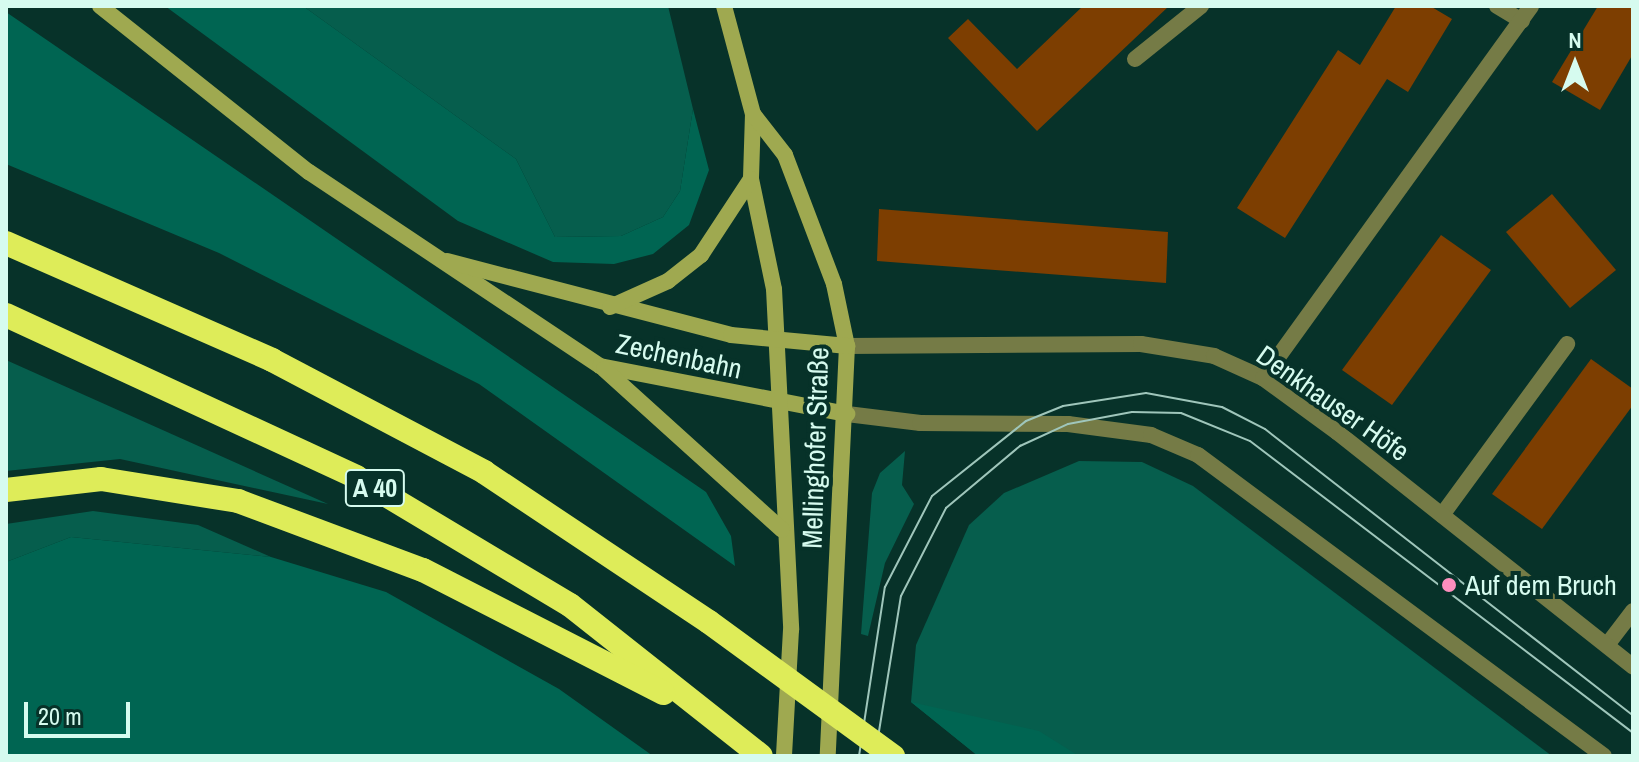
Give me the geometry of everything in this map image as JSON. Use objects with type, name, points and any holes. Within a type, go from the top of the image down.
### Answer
[{"type":"highway","name":"A 40","points":[[6,243],[272,360],[484,472],[709,622],[893,756]]},
{"type":"highway","name":"A 40","points":[[6,315],[356,477],[570,605],[761,756]]},
{"type":"highway","points":[[6,490],[101,479],[238,501],[423,570],[710,717]]},
{"type":"main road","name":"Zechenbahn","points":[[100,6],[309,172],[600,366],[847,414]]},
{"type":"main road","name":"Mellinghofer Straße","points":[[724,6],[753,114],[751,179],[774,289],[782,530],[791,630],[784,756]]},
{"type":"main road","name":"Mellinghofer Straße","points":[[753,114],[785,155],[834,284],[847,346],[847,414],[828,756]]},
{"type":"main road","points":[[610,307],[668,281],[701,255],[751,179]]},
{"type":"main road","name":"Zechenbahn","points":[[436,258],[610,307],[777,341],[847,346]]},
{"type":"main road","points":[[600,366],[782,530]]},
{"type":"street","points":[[1135,59],[1201,6]]},
{"type":"street","points":[[1263,378],[1526,13],[1497,6]]},
{"type":"street","name":"Denkhauser Höfe","points":[[847,346],[1141,344],[1214,356],[1263,378],[1633,667]]},
{"type":"street","points":[[1442,515],[1567,344]]},
{"type":"street","points":[[847,414],[920,423],[1068,424],[1151,435],[1198,455],[1604,756]]},
{"type":"street","points":[[1607,645],[1633,611]]},
{"type":"green space","points":[[165,6],[303,6],[516,159],[555,237],[621,236],[663,217],[680,191],[693,109],[709,170],[689,225],[653,254],[614,264],[553,262],[458,221]]},
{"type":"green space","points":[[303,6],[668,6],[693,109],[680,191],[663,217],[621,236],[555,237],[516,159]]},
{"type":"green space","points":[[6,12],[706,492],[731,536],[735,566],[479,384],[219,253],[6,164]]},
{"type":"green space","points":[[6,360],[328,504],[120,459],[6,471]]},
{"type":"green space","points":[[905,451],[902,485],[914,504],[885,563],[868,636],[861,634],[872,493],[880,473]]},
{"type":"green space","points":[[1079,461],[1142,462],[1193,486],[1552,756],[978,756],[911,702],[916,645],[969,525],[1004,493]]},
{"type":"green space","points":[[93,511],[198,525],[271,557],[71,537],[6,562],[6,524]]},
{"type":"green space","points":[[71,537],[271,557],[386,592],[559,689],[653,756],[6,756],[6,562]]},
{"type":"green space","points":[[911,702],[1039,731],[1079,756],[978,756]]},
{"type":"building","points":[[1083,6],[1169,6],[1037,131],[948,38],[968,19],[1017,69]]},
{"type":"building","points":[[1396,6],[1430,6],[1452,19],[1408,92],[1387,79],[1285,238],[1237,208],[1338,50],[1360,65]]},
{"type":"building","points":[[1598,6],[1633,6],[1633,54],[1600,110],[1552,82]]},
{"type":"building","points":[[1552,194],[1616,270],[1570,308],[1506,232]]},
{"type":"building","points":[[879,209],[1168,232],[1166,283],[877,261]]},
{"type":"building","points":[[1441,235],[1491,270],[1392,405],[1342,370]]},
{"type":"building","points":[[1591,359],[1633,389],[1633,405],[1542,529],[1492,494]]},
{"type":"tram line","points":[[859,756],[885,587],[932,496],[1026,421],[1063,406],[1146,393],[1222,407],[1265,429],[1633,715]]},
{"type":"tram line","points":[[875,756],[901,596],[946,508],[1020,446],[1068,424],[1132,412],[1181,413],[1250,441],[1633,733]]},
{"type":"place","name":"Auf dem Bruch","points":[[1449,585]]}]
